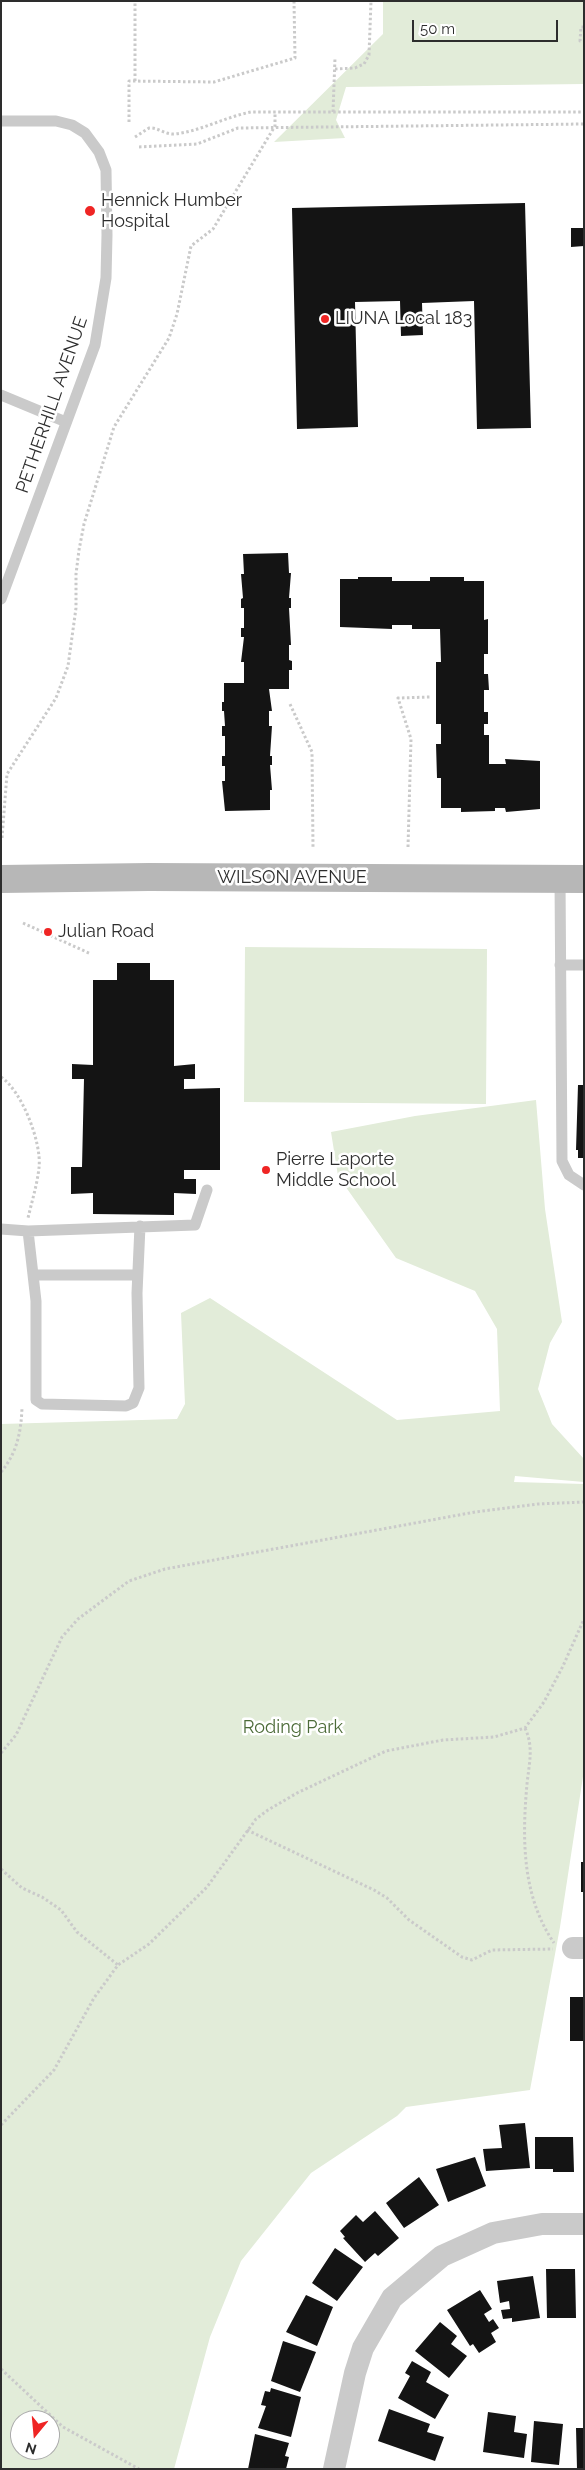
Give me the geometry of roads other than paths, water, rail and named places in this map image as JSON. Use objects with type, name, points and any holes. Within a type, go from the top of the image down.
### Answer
[{"type":"main road","name":"WILSON AVENUE","points":[[1,879],[131,877],[572,879]]},
{"type":"street","points":[[334,2469],[355,2373],[364,2348],[392,2298],[442,2256],[493,2233],[542,2224],[584,2224]]},
{"type":"lane","name":"PETHERHILL AVENUE","points":[[1,121],[56,121],[72,125],[85,133],[99,152],[106,170],[106,278],[95,345],[1,599]]},
{"type":"lane","points":[[1,395],[66,422]]},
{"type":"lane","points":[[572,879],[560,965],[562,1161],[569,1174],[584,1185]]},
{"type":"lane","points":[[560,965],[584,965]]},
{"type":"lane","points":[[1,1229],[28,1231],[195,1225],[207,1190]]},
{"type":"lane","points":[[28,1231],[36,1301],[36,1400],[42,1404],[126,1406],[133,1403],[139,1388],[137,1275],[140,1226]]},
{"type":"lane","points":[[33,1275],[137,1275]]},
{"type":"place","name":"Hennick Humber Hospital","points":[[90,211]]},
{"type":"place","name":"LIUNA Local 183","points":[[325,319]]},
{"type":"place","name":"Julian Road","points":[[48,932]]},
{"type":"place","name":"Pierre Laporte Middle School","points":[[266,1170]]},
{"type":"park label","name":"Roding Park","points":[[293,1728]]}]
